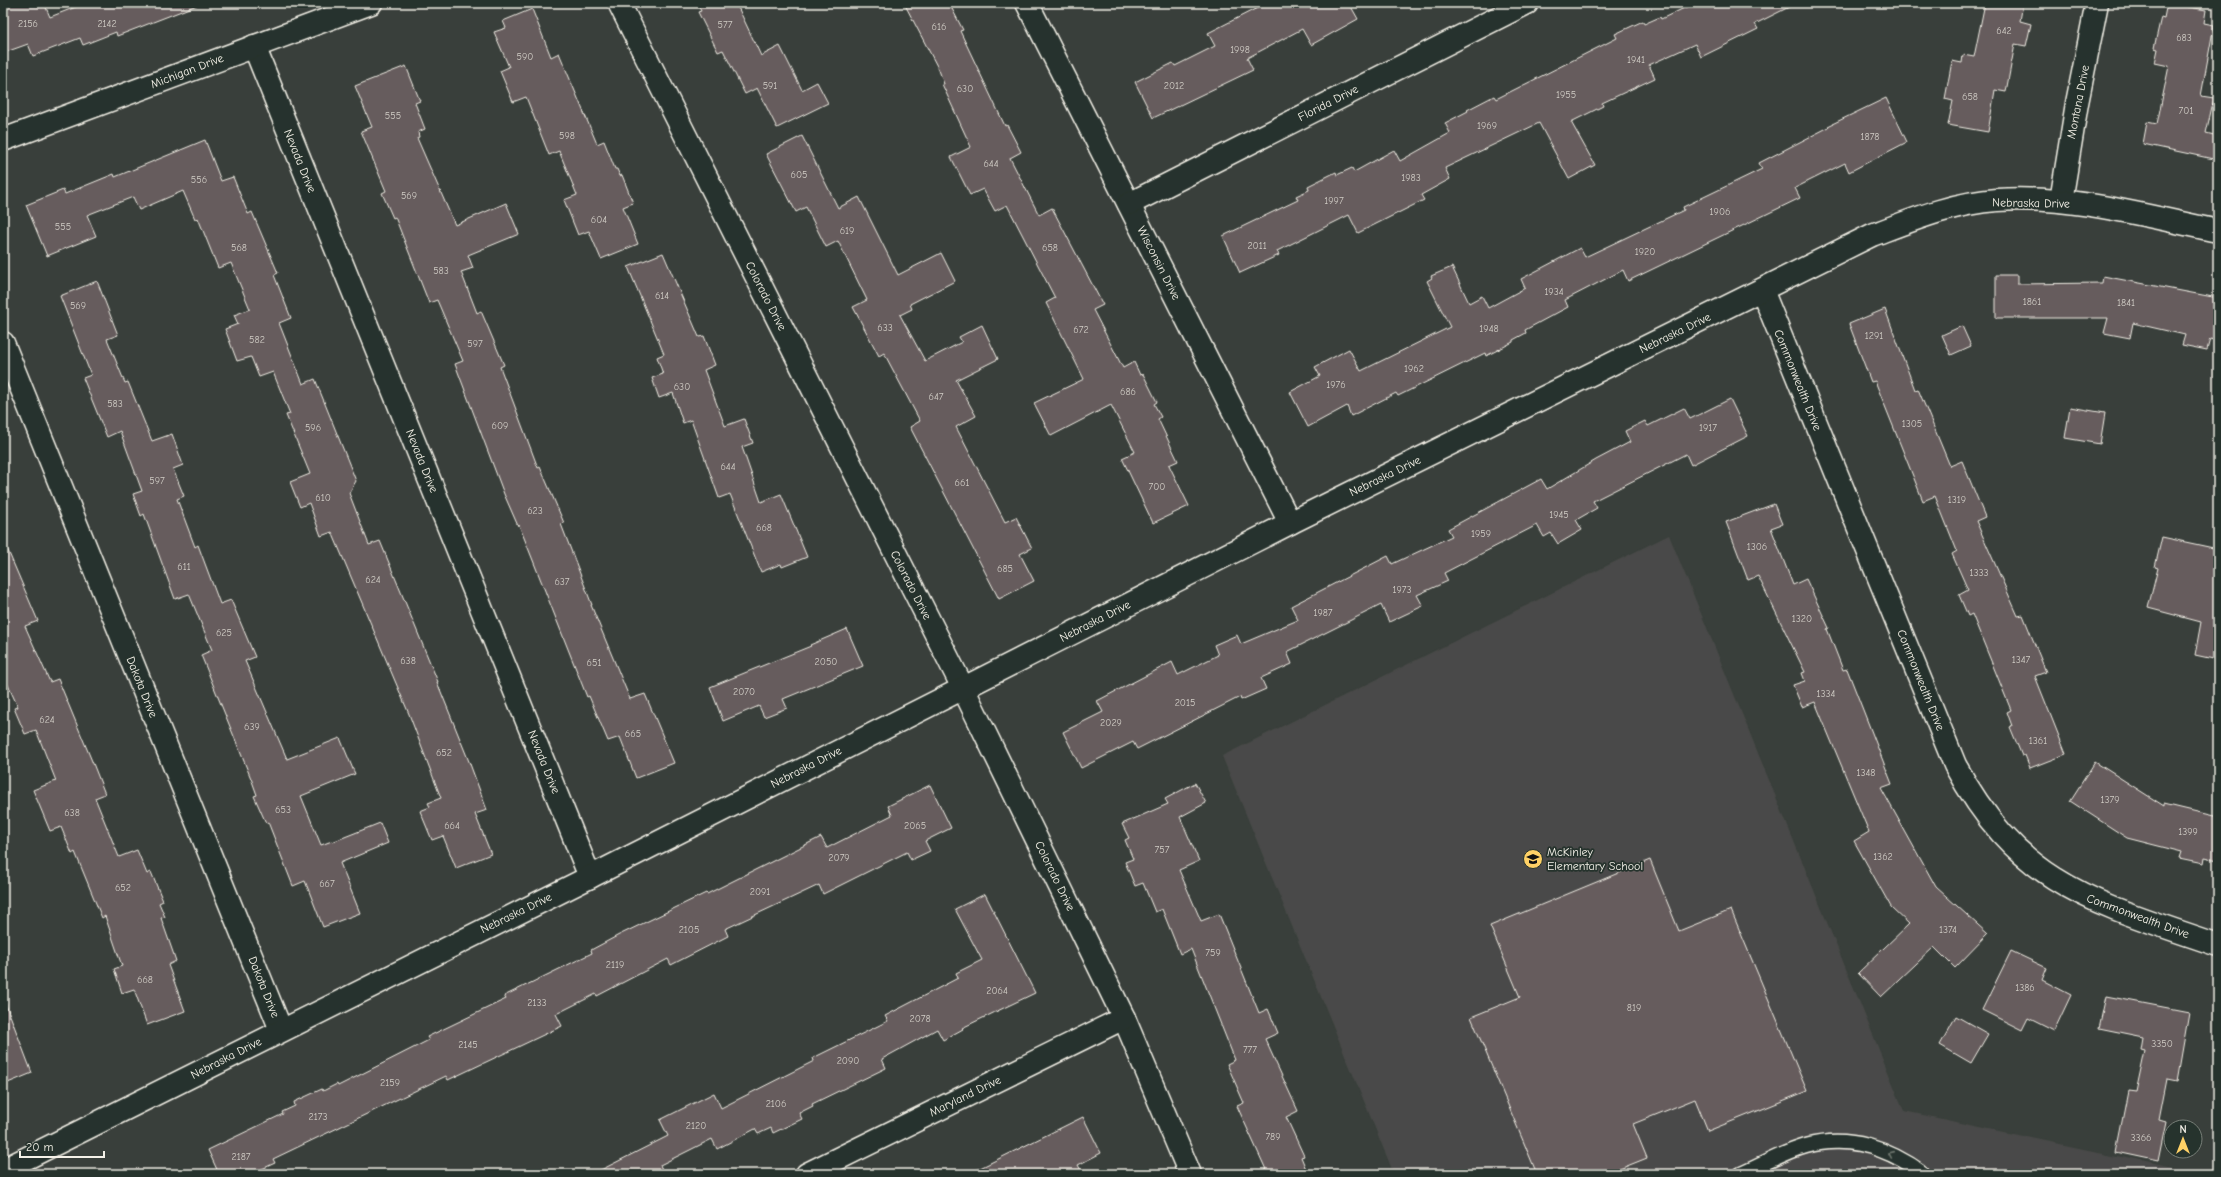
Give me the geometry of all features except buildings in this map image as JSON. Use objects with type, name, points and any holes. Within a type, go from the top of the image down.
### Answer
[{"type":"street","name":"Michigan Drive","points":[[3,140],[371,3]]},
{"type":"street","name":"Colorado Drive","points":[[619,3],[963,688],[1124,1018],[1190,1174]]},
{"type":"street","name":"Wisconsin Drive","points":[[1028,3],[1290,523]]},
{"type":"street","name":"Florida Drive","points":[[1129,204],[1528,3]]},
{"type":"street","name":"Montana Drive","points":[[2061,201],[2077,103],[2097,3]]},
{"type":"street","name":"Nevada Drive","points":[[254,46],[590,877]]},
{"type":"street","name":"Nebraska Drive","points":[[3,1170],[590,877],[1290,523],[1872,235],[1932,212],[1996,200],[2061,201],[2099,206],[2218,231]]},
{"type":"street","name":"Commonwealth Drive","points":[[1762,290],[1955,765],[1973,796],[2007,841],[2028,860],[2053,879],[2077,893],[2107,906],[2218,945]]},
{"type":"street","name":"Dakota Drive","points":[[3,343],[281,1030]]},
{"type":"street","name":"Maryland Drive","points":[[807,1174],[1124,1018]]},
{"type":"lane","points":[[1741,1174],[1806,1146],[1837,1142],[1871,1145],[1905,1160],[1924,1174]]},
{"type":"shaded area","name":"McKinley Elementary School","points":[[1669,535],[1904,1111],[2187,1171],[2190,1174],[1394,1174],[1222,756]]},
{"type":"place","name":"McKinley Elementary School","points":[[1533,859]]}]
